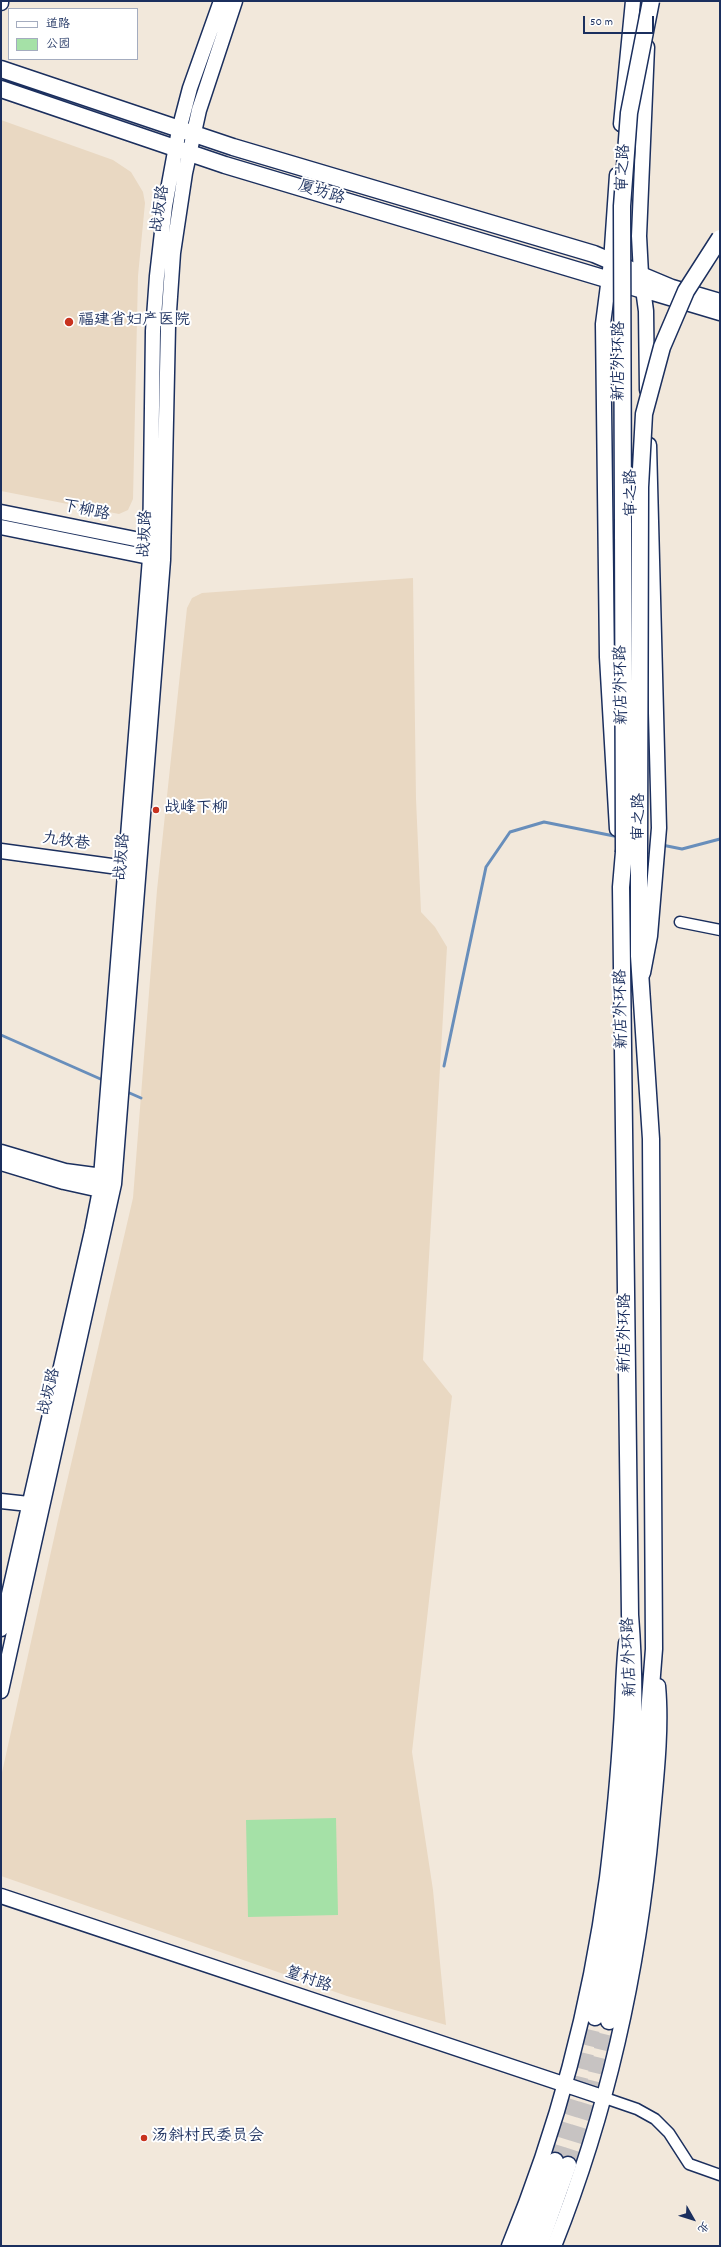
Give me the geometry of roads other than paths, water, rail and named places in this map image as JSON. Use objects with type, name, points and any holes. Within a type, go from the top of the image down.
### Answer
[{"type":"main road","name":"战坂路","points":[[115,1095],[123,1075],[157,559],[154,318],[165,206],[182,151],[186,132],[190,88],[221,1]]},
{"type":"main road","name":"战坂路","points":[[186,132],[204,93],[235,1]]},
{"type":"main road","points":[[625,1],[631,17]]},
{"type":"main road","name":"审之路","points":[[627,853],[617,823],[607,657],[603,324],[612,262],[614,199],[633,1]]},
{"type":"main road","name":"审之路","points":[[642,984],[650,936],[658,828],[646,311],[640,274],[639,236],[650,1]]},
{"type":"main road","name":"新店外环路","points":[[650,1],[629,113],[622,206],[627,853],[640,956],[651,1138],[654,1649],[638,1854],[625,1939],[602,2019],[621,1878],[631,1767],[634,1664],[630,1615],[621,887],[627,853],[644,414],[662,347],[674,317],[686,291],[720,238]]},
{"type":"main road","name":"厦坊路","points":[[1,70],[186,132],[594,254],[640,274]]},
{"type":"main road","name":"厦坊路","points":[[1,89],[182,151],[643,290]]},
{"type":"main road","points":[[640,274],[672,287],[720,301]]},
{"type":"main road","points":[[643,290],[720,313]]},
{"type":"main road","name":"下柳路","points":[[1,512],[157,544]]},
{"type":"main road","name":"下柳路","points":[[1,527],[157,559]]},
{"type":"main road","name":"战坂路","points":[[1,1692],[92,1231],[106,1191],[115,1095],[110,1069],[126,868],[157,559]]},
{"type":"main road","name":"九牧巷","points":[[1,851],[126,868]]},
{"type":"main road","points":[[1,1152],[65,1171],[108,1176]]},
{"type":"main road","points":[[1,1163],[64,1182],[106,1191]]},
{"type":"main road","points":[[1,1501],[37,1505]]},
{"type":"main road","name":"战坂路","points":[[1,1629],[37,1505]]},
{"type":"main road","points":[[510,2246],[546,2149],[565,2086],[585,2008],[607,1877],[619,1762],[625,1659],[630,1615]]},
{"type":"main road","points":[[554,2246],[597,2126],[605,2098],[627,2001],[648,1876],[657,1769],[658,1689],[654,1649]]},
{"type":"main road","name":"篁村路","points":[[1,1896],[565,2086],[605,2098]]},
{"type":"main road","points":[[523,2246],[561,2163],[539,2246]]},
{"type":"street","points":[[680,922],[720,930]]},
{"type":"street","points":[[605,2098],[637,2109],[655,2119],[669,2133],[689,2164],[720,2175]]},
{"type":"waterway","points":[[444,1066],[486,867],[510,832],[544,822],[619,837]]},
{"type":"waterway","points":[[662,845],[682,849],[720,839]]},
{"type":"waterway","points":[[1,1035],[105,1081]]},
{"type":"waterway","points":[[125,1091],[141,1098]]},
{"type":"tunnel","points":[[555,2161],[577,2090],[595,2017]]},
{"type":"tunnel","points":[[568,2165],[591,2092],[609,2021]]},
{"type":"place","name":"福建省妇产医院","points":[[69,322]]},
{"type":"place","name":"战峰下柳","points":[[156,810]]},
{"type":"place","name":"汤斜村民委员会","points":[[144,2138]]}]
